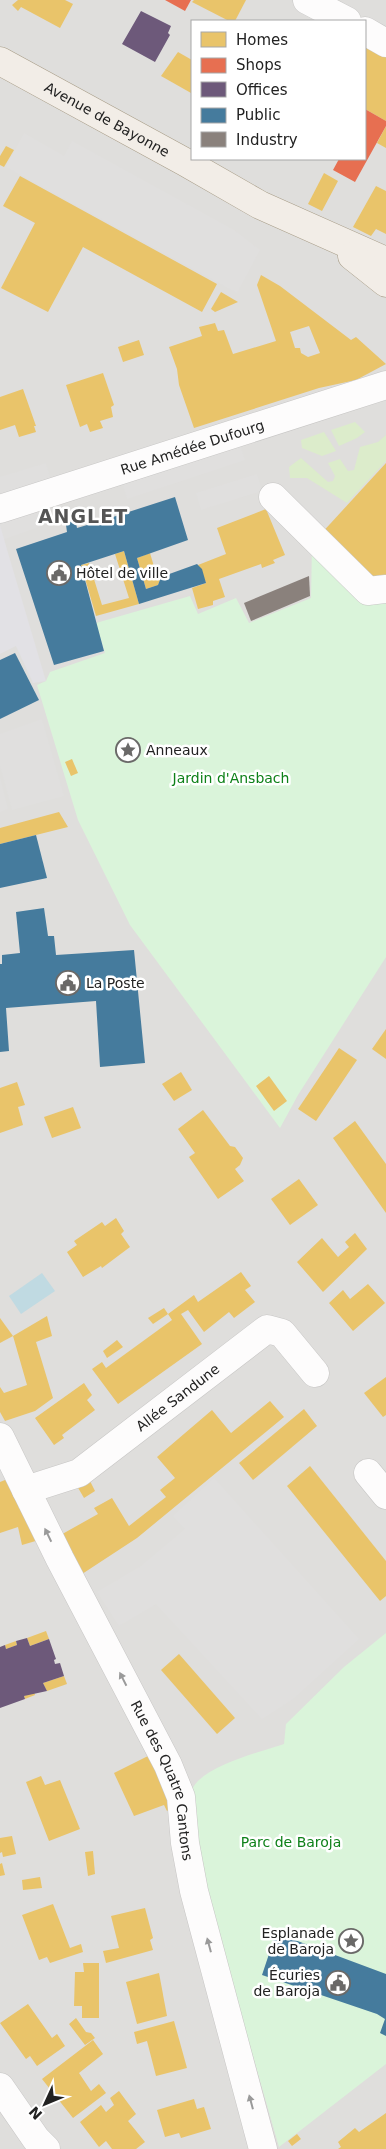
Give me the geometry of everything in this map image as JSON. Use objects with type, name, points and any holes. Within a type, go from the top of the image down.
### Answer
[{"type":"main road","name":"Avenue de Bayonne","points":[[0,61],[185,162],[260,206],[322,231]]},
{"type":"main road","points":[[322,231],[386,260]]},
{"type":"main road","points":[[322,231],[386,283]]},
{"type":"street","points":[[307,0],[345,20]]},
{"type":"street","points":[[366,32],[386,42]]},
{"type":"street","name":"Rue Amédée Dufourg","points":[[0,509],[386,385]]},
{"type":"street","points":[[273,497],[368,591],[386,589]]},
{"type":"street","name":"Allée Sandune","points":[[26,1490],[79,1473],[268,1329],[282,1333],[314,1373]]},
{"type":"street","name":"Rue des Quatre Cantons","points":[[0,1437],[60,1559],[168,1765],[181,1797],[194,1891],[263,2149]]},
{"type":"street","points":[[368,1473],[386,1495]]},
{"type":"street","points":[[0,2087],[46,2149]]},
{"type":"shaded area","points":[[0,0],[386,0],[386,2149],[0,2149]]},
{"type":"shaded area","points":[[24,133],[64,156],[72,141],[234,230],[260,250],[237,293],[6,167]]},
{"type":"shaded area","points":[[240,444],[245,460],[127,499],[122,483]]},
{"type":"shaded area","points":[[46,463],[51,480],[0,496],[0,477]]},
{"type":"shaded area","points":[[257,474],[262,491],[201,510],[196,493]]},
{"type":"shaded area","points":[[47,506],[53,522],[2,540],[0,522]]},
{"type":"shaded area","points":[[0,525],[46,681],[33,683],[16,646],[0,654]]},
{"type":"shaded area","points":[[42,719],[64,796],[12,810],[0,766],[0,734]]},
{"type":"shaded area","points":[[0,777],[8,809],[0,812]]},
{"type":"shaded area","points":[[214,1478],[359,1639],[293,1699],[262,1719],[156,1604],[119,1626],[97,1592],[141,1566],[185,1529],[173,1516]]},
{"type":"green space","points":[[355,422],[365,432],[339,446],[331,430]]},
{"type":"green space","points":[[324,432],[336,451],[322,456],[302,448],[301,440]]},
{"type":"green space","points":[[386,435],[386,461],[347,503],[307,478],[290,478],[289,467],[301,458],[328,482],[333,481],[335,476],[328,463],[340,459],[348,471],[354,470],[360,447],[378,442]]},
{"type":"green space","name":"Jardin d'Ansbach","points":[[312,544],[386,594],[386,957],[298,1095],[280,1128],[130,925],[78,820],[37,685],[46,681],[50,672],[105,653],[96,623],[190,596],[198,614],[236,598],[249,623],[311,598]]},
{"type":"green space","name":"Parc de Baroja","points":[[386,1633],[386,2064],[279,2147],[191,1840],[189,1808],[192,1790],[198,1781],[219,1767],[284,1744],[286,1724],[344,1667]]},
{"type":"water","points":[[42,1273],[55,1291],[21,1314],[9,1296]]},
{"type":"building: Homes","points":[[18,0],[65,0],[73,4],[60,28],[21,7],[18,11],[12,5]]},
{"type":"building: Homes","points":[[194,0],[246,0],[236,20],[227,20],[192,2]]},
{"type":"building: Homes","points":[[366,42],[386,52],[386,121],[366,110]]},
{"type":"building: Homes","points":[[178,52],[191,59],[191,93],[161,76]]},
{"type":"building: Homes","points":[[386,126],[386,148],[377,143]]},
{"type":"building: Homes","points":[[6,146],[14,150],[4,167],[0,165],[0,156]]},
{"type":"building: Homes","points":[[324,173],[338,181],[322,211],[308,204]]},
{"type":"building: Homes","points":[[20,176],[217,284],[202,312],[83,247],[48,312],[1,288],[35,223],[3,206]]},
{"type":"building: Homes","points":[[376,186],[386,191],[386,234],[376,229],[371,236],[353,227]]},
{"type":"building: Homes","points":[[261,275],[280,286],[351,340],[356,337],[386,364],[356,380],[319,388],[194,428],[179,385],[177,369],[169,347],[202,336],[199,327],[215,323],[218,331],[224,330],[233,354],[276,341],[257,285]],"holes":[[[309,326],[320,353],[308,357],[301,353],[300,348],[295,348],[290,332]]]},
{"type":"building: Homes","points":[[221,292],[238,302],[215,312],[211,309]]},
{"type":"building: Homes","points":[[139,340],[144,355],[123,362],[118,347]]},
{"type":"building: Homes","points":[[103,373],[114,405],[111,407],[113,417],[100,421],[103,428],[90,432],[87,424],[80,427],[66,385]]},
{"type":"building: Homes","points":[[23,389],[36,426],[34,426],[36,432],[19,437],[15,425],[0,430],[0,397]]},
{"type":"building: Homes","points":[[386,463],[386,575],[365,580],[319,536]]},
{"type":"building: Homes","points":[[266,509],[285,555],[273,560],[275,563],[262,568],[261,564],[219,579],[225,597],[213,601],[213,605],[198,609],[192,588],[206,583],[198,565],[226,554],[217,528]]},
{"type":"building: Homes","points":[[124,551],[139,604],[96,616],[81,565],[89,563],[102,605],[129,598],[115,554]]},
{"type":"building: Homes","points":[[150,553],[158,580],[161,577],[158,585],[146,589],[137,558]]},
{"type":"building: Homes","points":[[72,759],[78,773],[71,776],[65,762]]},
{"type":"building: Homes","points":[[59,812],[68,827],[0,844],[0,828]]},
{"type":"building: Homes","points":[[386,1029],[386,1059],[372,1049]]},
{"type":"building: Homes","points":[[339,1048],[357,1060],[316,1121],[298,1109]]},
{"type":"building: Homes","points":[[181,1072],[192,1090],[174,1101],[162,1084]]},
{"type":"building: Homes","points":[[269,1076],[287,1101],[274,1111],[256,1086]]},
{"type":"building: Homes","points":[[17,1082],[25,1105],[18,1107],[23,1125],[0,1133],[0,1088]]},
{"type":"building: Homes","points":[[73,1107],[81,1128],[52,1138],[44,1117]]},
{"type":"building: Homes","points":[[203,1110],[230,1146],[235,1147],[243,1158],[240,1165],[235,1169],[244,1181],[218,1199],[189,1157],[195,1153],[178,1129]]},
{"type":"building: Homes","points":[[355,1121],[386,1164],[386,1213],[333,1138]]},
{"type":"building: Homes","points":[[299,1179],[318,1205],[290,1225],[271,1199]]},
{"type":"building: Homes","points":[[116,1218],[124,1231],[121,1234],[130,1247],[102,1268],[101,1266],[83,1277],[67,1252],[77,1245],[74,1241],[102,1222],[105,1226]]},
{"type":"building: Homes","points":[[355,1233],[367,1249],[323,1292],[297,1262],[322,1238],[338,1257],[349,1247],[345,1242]]},
{"type":"building: Homes","points":[[241,1272],[251,1286],[245,1290],[255,1302],[234,1318],[229,1312],[204,1332],[188,1310],[181,1314],[202,1344],[118,1404],[92,1369],[102,1362],[106,1368],[172,1320],[168,1314],[194,1295],[198,1302]]},
{"type":"building: Homes","points":[[368,1284],[385,1303],[353,1331],[329,1303],[343,1290],[350,1299]]},
{"type":"building: Homes","points":[[164,1308],[168,1314],[153,1324],[148,1318]]},
{"type":"building: Homes","points":[[47,1316],[52,1336],[36,1342],[53,1398],[35,1411],[5,1421],[0,1412],[0,1387],[4,1393],[27,1385],[13,1336]]},
{"type":"building: Homes","points":[[0,1318],[13,1336],[0,1343]]},
{"type":"building: Homes","points":[[117,1340],[123,1347],[107,1358],[103,1351]]},
{"type":"building: Homes","points":[[386,1377],[386,1415],[383,1417],[364,1393]]},
{"type":"building: Homes","points":[[84,1383],[92,1395],[87,1400],[95,1410],[62,1435],[64,1438],[54,1445],[35,1418]]},
{"type":"building: Homes","points":[[270,1401],[284,1417],[137,1538],[79,1576],[57,1537],[98,1514],[94,1508],[112,1498],[129,1526],[166,1497],[160,1490],[175,1478],[157,1457],[212,1410],[231,1433]]},
{"type":"building: Homes","points":[[304,1409],[317,1426],[253,1480],[239,1463]]},
{"type":"building: Homes","points":[[310,1466],[386,1561],[386,1596],[380,1601],[287,1486]]},
{"type":"building: Homes","points":[[10,1478],[19,1508],[22,1507],[39,1540],[22,1545],[18,1527],[0,1533],[0,1482]]},
{"type":"building: Homes","points":[[89,1479],[95,1491],[84,1498],[77,1486]]},
{"type":"building: Homes","points":[[46,1631],[49,1639],[30,1646],[27,1638]]},
{"type":"building: Homes","points":[[16,1641],[17,1645],[6,1649],[5,1645]]},
{"type":"building: Homes","points":[[179,1654],[235,1718],[217,1734],[161,1670]]},
{"type":"building: Homes","points":[[64,1676],[67,1684],[47,1691],[43,1683]]},
{"type":"building: Homes","points":[[34,1692],[35,1695],[25,1699],[24,1696]]},
{"type":"building: Homes","points":[[150,1755],[172,1808],[167,1811],[164,1805],[134,1816],[114,1773]]},
{"type":"building: Homes","points":[[41,1776],[45,1785],[60,1780],[80,1829],[49,1841],[26,1782]]},
{"type":"building: Homes","points":[[12,1836],[16,1854],[3,1857],[2,1852],[0,1853],[0,1838]]},
{"type":"building: Homes","points":[[93,1851],[95,1874],[88,1876],[85,1852]]},
{"type":"building: Homes","points":[[2,1863],[5,1875],[0,1876],[0,1864]]},
{"type":"building: Homes","points":[[40,1877],[42,1888],[23,1890],[22,1880]]},
{"type":"building: Homes","points":[[53,1904],[70,1948],[81,1944],[83,1952],[50,1963],[47,1957],[39,1960],[22,1915]]},
{"type":"building: Homes","points":[[145,1908],[153,1938],[150,1940],[153,1950],[106,1963],[103,1951],[119,1948],[111,1916]]},
{"type":"building: Homes","points":[[83,1963],[99,1963],[99,2018],[82,2018],[82,2006],[74,2006],[75,1972],[84,1972]]},
{"type":"building: Homes","points":[[159,1973],[167,2016],[137,2024],[126,1982]]},
{"type":"building: Homes","points":[[28,2004],[52,2038],[57,2034],[65,2046],[37,2066],[30,2056],[26,2059],[0,2023]]},
{"type":"building: Homes","points":[[76,2018],[86,2032],[91,2033],[95,2038],[85,2045],[69,2024]]},
{"type":"building: Homes","points":[[174,2021],[187,2068],[156,2076],[147,2041],[137,2044],[134,2032]]},
{"type":"building: Homes","points":[[93,2040],[103,2054],[79,2073],[91,2091],[99,2084],[106,2093],[73,2118],[42,2079]]},
{"type":"building: Homes","points":[[119,2091],[136,2114],[128,2121],[145,2142],[136,2149],[112,2149],[106,2141],[99,2147],[80,2122],[101,2105],[106,2112],[114,2105],[110,2098]]},
{"type":"building: Homes","points":[[194,2099],[197,2109],[204,2107],[211,2129],[181,2138],[179,2133],[165,2137],[157,2110]]},
{"type":"building: Homes","points":[[386,2113],[386,2149],[338,2149],[341,2147],[338,2142],[355,2128],[359,2132]]},
{"type":"building: Homes","points":[[297,2134],[301,2139],[292,2146],[288,2141]]},
{"type":"building: Shops","points":[[165,0],[191,0],[185,11]]},
{"type":"building: Shops","points":[[366,110],[386,121],[386,126],[355,182],[333,170],[338,160],[366,160]]},
{"type":"building: Offices","points":[[141,11],[171,26],[168,33],[170,35],[155,62],[122,44]]},
{"type":"building: Offices","points":[[27,1638],[30,1646],[49,1639],[56,1659],[54,1660],[55,1664],[60,1663],[64,1676],[43,1683],[47,1691],[24,1696],[25,1699],[0,1708],[0,1647],[5,1645],[6,1649],[17,1645],[16,1641]]},
{"type":"building: Public","name":"Hôtel de ville","points":[[175,497],[188,540],[137,558],[146,589],[158,585],[161,577],[197,564],[202,569],[206,583],[139,604],[124,551],[81,565],[104,651],[54,665],[16,549],[67,532],[66,525],[72,521],[76,523],[77,528],[104,520],[105,510],[109,509],[113,517]]},
{"type":"building: Public","points":[[15,653],[39,700],[0,719],[0,660]]},
{"type":"building: Public","points":[[36,835],[47,878],[0,888],[0,844]]},
{"type":"building: Public","name":"La Poste","points":[[44,908],[48,936],[54,936],[56,955],[134,950],[145,1063],[100,1067],[96,1001],[6,1008],[9,1051],[0,1052],[0,964],[2,964],[2,955],[20,953],[16,912]]},
{"type":"building: Public","name":"Écuries de Baroja","points":[[276,1933],[386,1974],[386,2036],[380,2033],[385,2019],[377,2014],[262,1975]]},
{"type":"building: Industry","points":[[309,576],[310,596],[251,621],[244,603]]},
{"type":"place","name":"Hôtel de ville","points":[[59,573]]},
{"type":"place","name":"Anneaux","points":[[128,750]]},
{"type":"place","name":"La Poste","points":[[68,983]]},
{"type":"place","name":"Esplanade de Baroja","points":[[351,1941]]},
{"type":"place","name":"Écuries de Baroja","points":[[338,1983]]},
{"type":"district","name":"ANGLET","points":[[83,516]]}]
